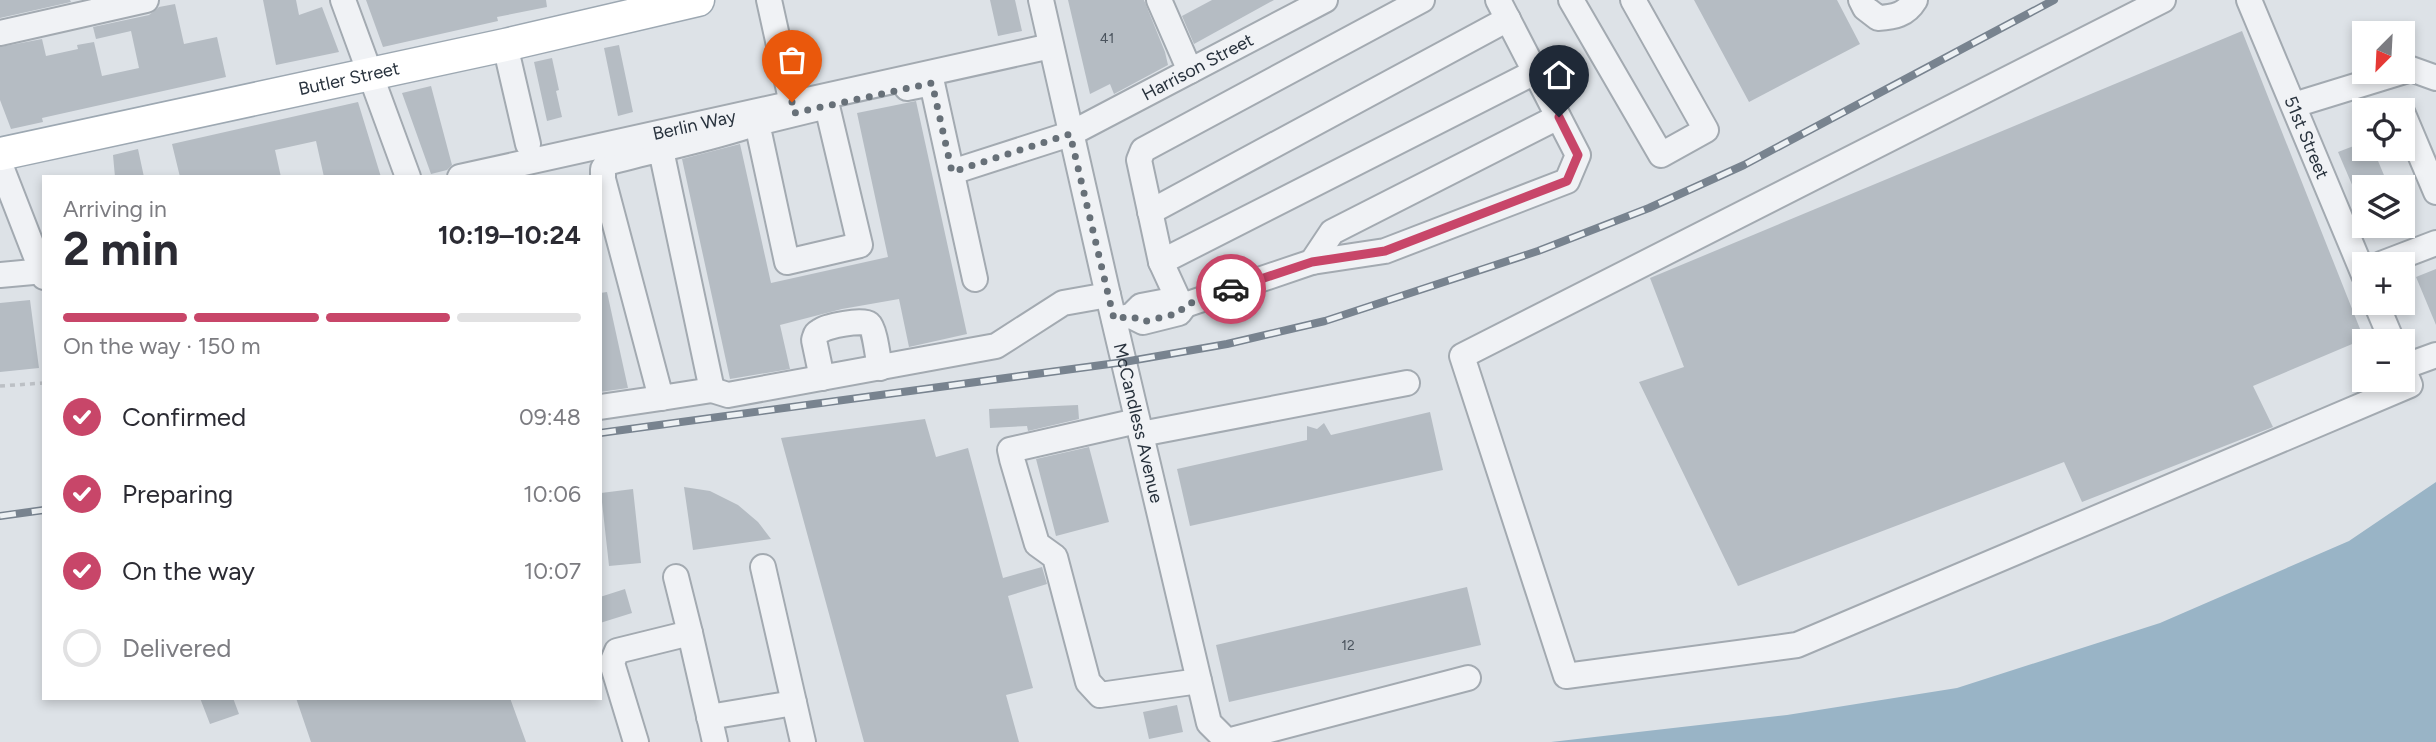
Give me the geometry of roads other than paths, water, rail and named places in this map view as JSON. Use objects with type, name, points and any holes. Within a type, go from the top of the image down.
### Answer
[{"type":"main road","name":"Butler Street","points":[[0,154],[505,45],[698,0]]},
{"type":"street","points":[[0,33],[146,0]]},
{"type":"street","points":[[343,0],[407,175]]},
{"type":"street","points":[[769,0],[793,107]]},
{"type":"street","name":"McCandless Avenue","points":[[1041,0],[1108,295],[1122,317],[1131,426],[1209,723],[1227,741],[1468,678]]},
{"type":"street","points":[[1159,0],[1190,71]]},
{"type":"street","name":"Harrison Street","points":[[952,172],[1070,134],[1325,0]]},
{"type":"street","points":[[1122,317],[1143,322],[1179,313],[1181,302],[1161,262],[1139,160],[1143,150],[1422,0]]},
{"type":"street","points":[[1571,0],[1661,155],[1706,130],[1633,0]]},
{"type":"street","points":[[1861,0],[1865,8],[1878,18],[1896,17],[1910,8],[1915,0]]},
{"type":"street","points":[[2163,0],[1462,356],[1566,677],[1797,645],[2363,392]]},
{"type":"street","name":"51st Street","points":[[2249,0],[2360,252]]},
{"type":"street","points":[[1150,212],[1503,9],[1578,155],[1567,181],[1385,251],[1312,262],[1181,302]]},
{"type":"street","points":[[505,45],[528,144]]},
{"type":"street","name":"Berlin Way","points":[[470,175],[793,107],[1051,46]]},
{"type":"street","points":[[2415,71],[2435,81]]},
{"type":"street","points":[[1161,262],[1535,72]]},
{"type":"street","points":[[662,398],[603,179],[603,169],[607,163],[727,133],[793,107],[827,106],[932,83],[975,279]]},
{"type":"street","points":[[2294,105],[2361,84]]},
{"type":"street","points":[[757,122],[787,262],[860,245],[827,106]]},
{"type":"street","points":[[1312,262],[1332,232],[1559,117]]},
{"type":"street","points":[[2415,143],[2436,192]]},
{"type":"street","points":[[660,149],[712,390]]},
{"type":"street","points":[[0,164],[42,271]]},
{"type":"street","points":[[2413,252],[2436,243]]},
{"type":"street","points":[[0,275],[42,274]]},
{"type":"street","points":[[602,407],[712,390],[728,396],[996,346],[1063,303],[1108,295]]},
{"type":"street","points":[[822,378],[814,340],[816,334],[822,329],[862,321],[869,323],[872,329],[880,368]]},
{"type":"street","points":[[2415,367],[2436,355]]},
{"type":"street","points":[[1199,681],[1100,695],[1088,682],[1055,557],[1037,544],[1010,450],[1131,426],[1408,383]]},
{"type":"street","points":[[763,567],[803,742]]},
{"type":"street","points":[[676,577],[715,742]]},
{"type":"street","points":[[636,742],[612,663],[617,652],[690,633]]},
{"type":"street","points":[[709,717],[794,703]]},
{"type":"water","points":[[2436,482],[2436,742],[1551,742],[1787,715],[1957,688],[2160,623],[2349,541]]},
{"type":"railway","points":[[602,433],[1124,362],[1227,344],[1325,321],[1538,251],[1649,208],[1744,165],[2054,0]]},
{"type":"railway","points":[[0,516],[42,510]]}]
